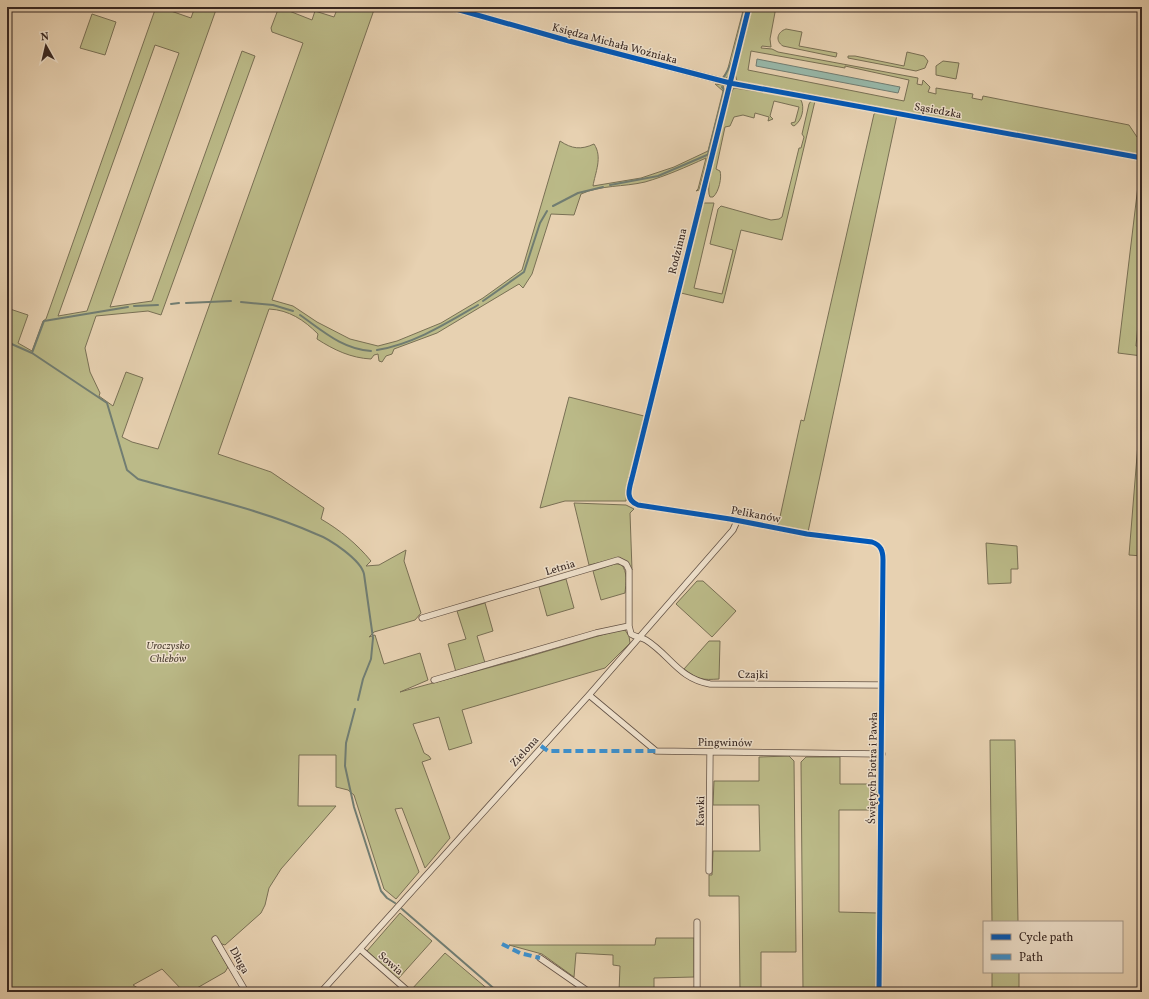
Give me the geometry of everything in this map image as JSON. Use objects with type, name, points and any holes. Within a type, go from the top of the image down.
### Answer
[{"type":"street","name":"Księdza Michała Woźniaka","points":[[450,7],[569,41],[730,83]]},
{"type":"street","name":"Rodzinna","points":[[631,501],[629,492],[632,478],[749,7]]},
{"type":"street","name":"Sąsiedzka","points":[[730,83],[1142,158]]},
{"type":"street","name":"Pelikanów","points":[[631,501],[641,506],[807,534],[872,542],[878,545]]},
{"type":"street","name":"Zielona","points":[[321,992],[640,638],[733,530],[737,521]]},
{"type":"street","name":"Świętych Piotra i Pawła","points":[[878,545],[883,556],[879,992]]},
{"type":"street","name":"Letnia","points":[[422,618],[618,560],[623,561],[629,570],[629,626]]},
{"type":"street","points":[[434,680],[596,633],[629,626],[631,634],[640,638]]},
{"type":"street","name":"Czajki","points":[[640,638],[646,640],[687,676],[698,682],[710,684],[882,685]]},
{"type":"street","name":"Pingwinów","points":[[588,696],[656,751],[882,754]]},
{"type":"street","name":"Kawki","points":[[709,871],[710,752]]},
{"type":"street","points":[[697,922],[697,992]]},
{"type":"street","name":"Długa","points":[[215,939],[246,992]]},
{"type":"street","name":"Sowia","points":[[360,949],[409,992]]},
{"type":"street","points":[[540,958],[589,992]]},
{"type":"green space","name":"Uroczysko Chlebów","points":[[156,7],[169,7],[168,10],[191,18],[195,7],[217,7],[110,307],[152,301],[242,51],[255,56],[161,315],[148,311],[96,316],[85,348],[90,372],[100,393],[99,396],[113,406],[126,372],[143,378],[122,437],[132,442],[158,449],[303,43],[272,32],[271,28],[279,7],[312,20],[315,11],[334,17],[338,7],[375,7],[272,300],[293,306],[317,322],[350,339],[378,346],[397,341],[441,323],[483,298],[522,270],[560,141],[577,148],[594,144],[597,149],[598,160],[593,186],[641,178],[674,167],[708,151],[723,91],[715,84],[723,85],[725,93],[699,190],[696,191],[698,189],[706,158],[645,182],[596,189],[581,194],[574,215],[551,214],[532,274],[523,288],[519,284],[437,333],[394,349],[392,354],[386,356],[382,362],[379,361],[378,354],[374,355],[371,359],[350,355],[336,350],[317,339],[318,334],[296,317],[283,311],[269,309],[218,454],[271,472],[324,508],[321,519],[335,528],[360,549],[371,561],[366,566],[379,565],[406,550],[404,561],[421,613],[415,620],[374,632],[369,637],[375,635],[384,664],[420,653],[428,680],[400,692],[615,631],[625,630],[629,636],[630,643],[605,668],[462,710],[472,743],[449,750],[439,717],[413,724],[424,753],[431,759],[422,762],[450,838],[425,868],[402,808],[395,809],[419,872],[396,899],[384,889],[354,795],[348,790],[336,787],[336,755],[299,755],[298,806],[336,806],[281,869],[269,888],[265,905],[261,913],[225,945],[213,941],[228,967],[225,972],[190,992],[184,992],[162,969],[133,985],[144,992],[7,992],[7,308],[28,315],[18,343],[32,351],[43,321],[46,319]],"holes":[[[155,45],[179,53],[87,311],[58,316]]]},
{"type":"green space","points":[[744,7],[747,7],[731,71],[728,77],[724,79],[722,78],[727,72]]},
{"type":"green space","points":[[752,7],[776,7],[770,39],[771,47],[762,46],[761,48],[918,78],[917,84],[922,85],[923,80],[930,87],[928,92],[936,94],[936,88],[973,94],[972,98],[982,100],[983,96],[1129,125],[1137,137],[1140,135],[1142,122],[1142,155],[737,81],[735,74]],"holes":[[[751,51],[845,68],[845,66],[909,80],[904,101],[748,70]]]},
{"type":"green space","points":[[92,14],[116,22],[105,55],[80,48]]},
{"type":"green space","points":[[786,29],[802,32],[799,46],[837,53],[836,57],[783,46],[780,44],[778,37],[783,30]]},
{"type":"green space","points":[[907,52],[924,56],[928,61],[925,68],[916,71],[848,58],[848,56],[855,56],[904,66]]},
{"type":"green space","points":[[943,61],[959,63],[956,79],[936,75],[936,66]]},
{"type":"green space","points":[[734,88],[796,97],[801,100],[803,107],[802,114],[797,124],[794,126],[791,123],[795,122],[799,107],[774,101],[770,116],[773,119],[768,121],[769,117],[755,113],[754,118],[743,115],[734,117],[730,126],[725,127],[716,169],[720,171],[720,184],[715,195],[710,197],[710,178],[716,146]]},
{"type":"green space","points":[[811,101],[815,101],[782,240],[741,230],[723,303],[681,293],[704,203],[714,203],[694,288],[722,294],[733,250],[710,244],[718,209],[721,206],[771,220],[782,217],[799,148],[801,148],[804,137],[802,134]]},
{"type":"green space","points":[[877,112],[897,115],[808,532],[778,526],[801,420],[804,421],[874,114]]},
{"type":"green space","points":[[1142,164],[1142,281],[1136,346],[1142,347],[1142,356],[1118,353],[1140,169]]},
{"type":"green space","points":[[1142,394],[1142,513],[1139,537],[1142,537],[1142,556],[1129,555]]},
{"type":"green space","points":[[569,397],[644,416],[627,490],[626,501],[565,501],[540,508]]},
{"type":"green space","points":[[574,503],[626,505],[634,509],[630,513],[632,570],[628,563],[620,558],[589,565]]},
{"type":"green space","points":[[986,543],[1017,546],[1018,569],[1011,569],[1011,583],[988,584]]},
{"type":"green space","points":[[615,564],[621,564],[625,570],[625,593],[601,600],[593,571]]},
{"type":"green space","points":[[566,579],[574,608],[547,616],[539,587]]},
{"type":"green space","points":[[697,581],[703,581],[736,611],[712,637],[676,604]]},
{"type":"green space","points":[[485,603],[493,631],[477,636],[485,663],[456,672],[448,644],[466,639],[457,611]]},
{"type":"green space","points":[[709,641],[720,641],[719,679],[700,678],[684,669]]},
{"type":"green space","points":[[990,740],[1015,740],[1018,921],[992,921]]},
{"type":"green space","points":[[789,756],[794,761],[796,952],[761,952],[761,992],[740,992],[739,896],[709,896],[709,875],[712,875],[713,851],[760,851],[759,805],[713,805],[714,781],[759,781],[759,757]]},
{"type":"green space","points":[[806,757],[840,757],[840,784],[878,784],[877,810],[839,810],[839,912],[878,913],[876,992],[803,991],[801,762]]},
{"type":"green space","points":[[400,913],[432,941],[398,979],[367,951]]},
{"type":"green space","points":[[656,938],[694,938],[694,977],[654,978],[654,992],[619,992],[620,966],[613,965],[613,955],[576,953],[574,977],[542,954],[509,945],[655,945]]},
{"type":"green space","points":[[445,953],[490,991],[413,992],[411,990]]},
{"type":"green space","points":[[992,973],[1019,973],[1019,992],[992,992]]},
{"type":"shaded area","points":[[757,59],[900,87],[898,93],[756,66]]},
{"type":"waterway","points":[[724,77],[732,62],[745,7]]},
{"type":"waterway","points":[[708,154],[723,96],[724,90],[722,87]]},
{"type":"waterway","points":[[610,185],[658,176],[707,155]]},
{"type":"waterway","points":[[553,206],[578,193],[603,187]]},
{"type":"waterway","points":[[483,301],[524,272],[540,223],[547,211]]},
{"type":"waterway","points":[[186,303],[231,301]]},
{"type":"waterway","points":[[241,302],[273,305],[293,311]]},
{"type":"waterway","points":[[171,304],[179,303]]},
{"type":"waterway","points":[[134,306],[158,305]]},
{"type":"waterway","points":[[377,350],[417,338],[442,326],[478,305]]},
{"type":"waterway","points":[[32,353],[44,321],[128,307]]},
{"type":"waterway","points":[[300,315],[342,343],[361,350],[371,351]]},
{"type":"waterway","points":[[7,342],[32,353],[107,403],[127,470],[138,479],[251,510],[295,525],[329,540],[344,551],[362,568],[373,638],[371,659],[363,679],[358,700]]},
{"type":"waterway","points":[[355,709],[346,743],[345,766],[354,807],[381,891],[387,898],[395,903]]},
{"type":"waterway","points":[[402,909],[498,992]]},
{"type":"marked path","points":[[541,746],[548,751],[656,751]]},
{"type":"marked path","points":[[502,944],[520,953],[540,958]]},
{"type":"cycle path","points":[[449,7],[569,41],[730,83],[1142,158]]},
{"type":"cycle path","points":[[749,7],[629,494],[631,500],[638,505],[730,519],[807,534],[872,542],[878,545],[881,549],[883,560],[879,992]]}]
